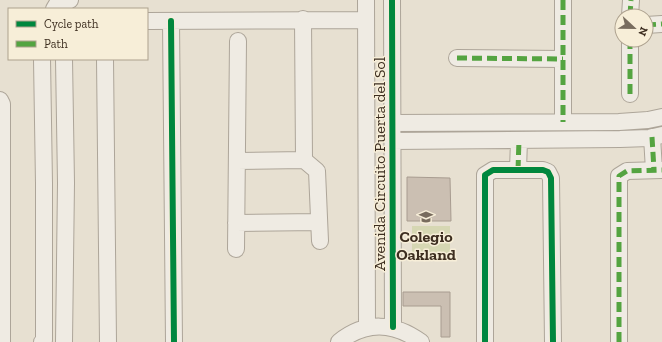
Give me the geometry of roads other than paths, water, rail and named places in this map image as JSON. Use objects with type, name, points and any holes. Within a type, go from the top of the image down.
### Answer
[{"type":"street","points":[[55,8],[57,4],[70,0]]},
{"type":"street","name":"Avenida Circuito Puerta del Sol","points":[[366,0],[367,327]]},
{"type":"street","name":"Avenida Circuito Puerta del Sol","points":[[392,0],[393,327]]},
{"type":"street","points":[[563,0],[563,122]]},
{"type":"street","points":[[303,19],[304,160]]},
{"type":"street","points":[[148,22],[303,19],[365,20]]},
{"type":"street","points":[[171,21],[174,342]]},
{"type":"street","points":[[236,248],[238,41]]},
{"type":"street","points":[[630,48],[630,94]]},
{"type":"street","points":[[457,58],[563,59]]},
{"type":"street","points":[[42,60],[44,340],[42,342]]},
{"type":"street","points":[[64,60],[66,183],[64,342]]},
{"type":"street","points":[[105,60],[108,342]]},
{"type":"street","points":[[1,100],[2,342]]},
{"type":"street","points":[[392,123],[619,122],[662,117]]},
{"type":"street","points":[[490,122],[491,140]]},
{"type":"street","points":[[392,141],[620,139],[657,136],[658,170],[627,170],[619,176],[619,342]]},
{"type":"street","points":[[518,170],[519,140]]},
{"type":"street","points":[[237,161],[304,160],[317,171],[320,241]]},
{"type":"street","points":[[485,342],[485,178],[490,171],[518,170],[543,170],[550,175],[553,342]]},
{"type":"street","points":[[44,184],[66,183]]},
{"type":"street","points":[[236,223],[319,222]]},
{"type":"street","points":[[339,342],[349,334],[367,327],[393,327],[410,333],[421,342]]},
{"type":"place","name":"Colegio Oakland","points":[[426,217]]}]
